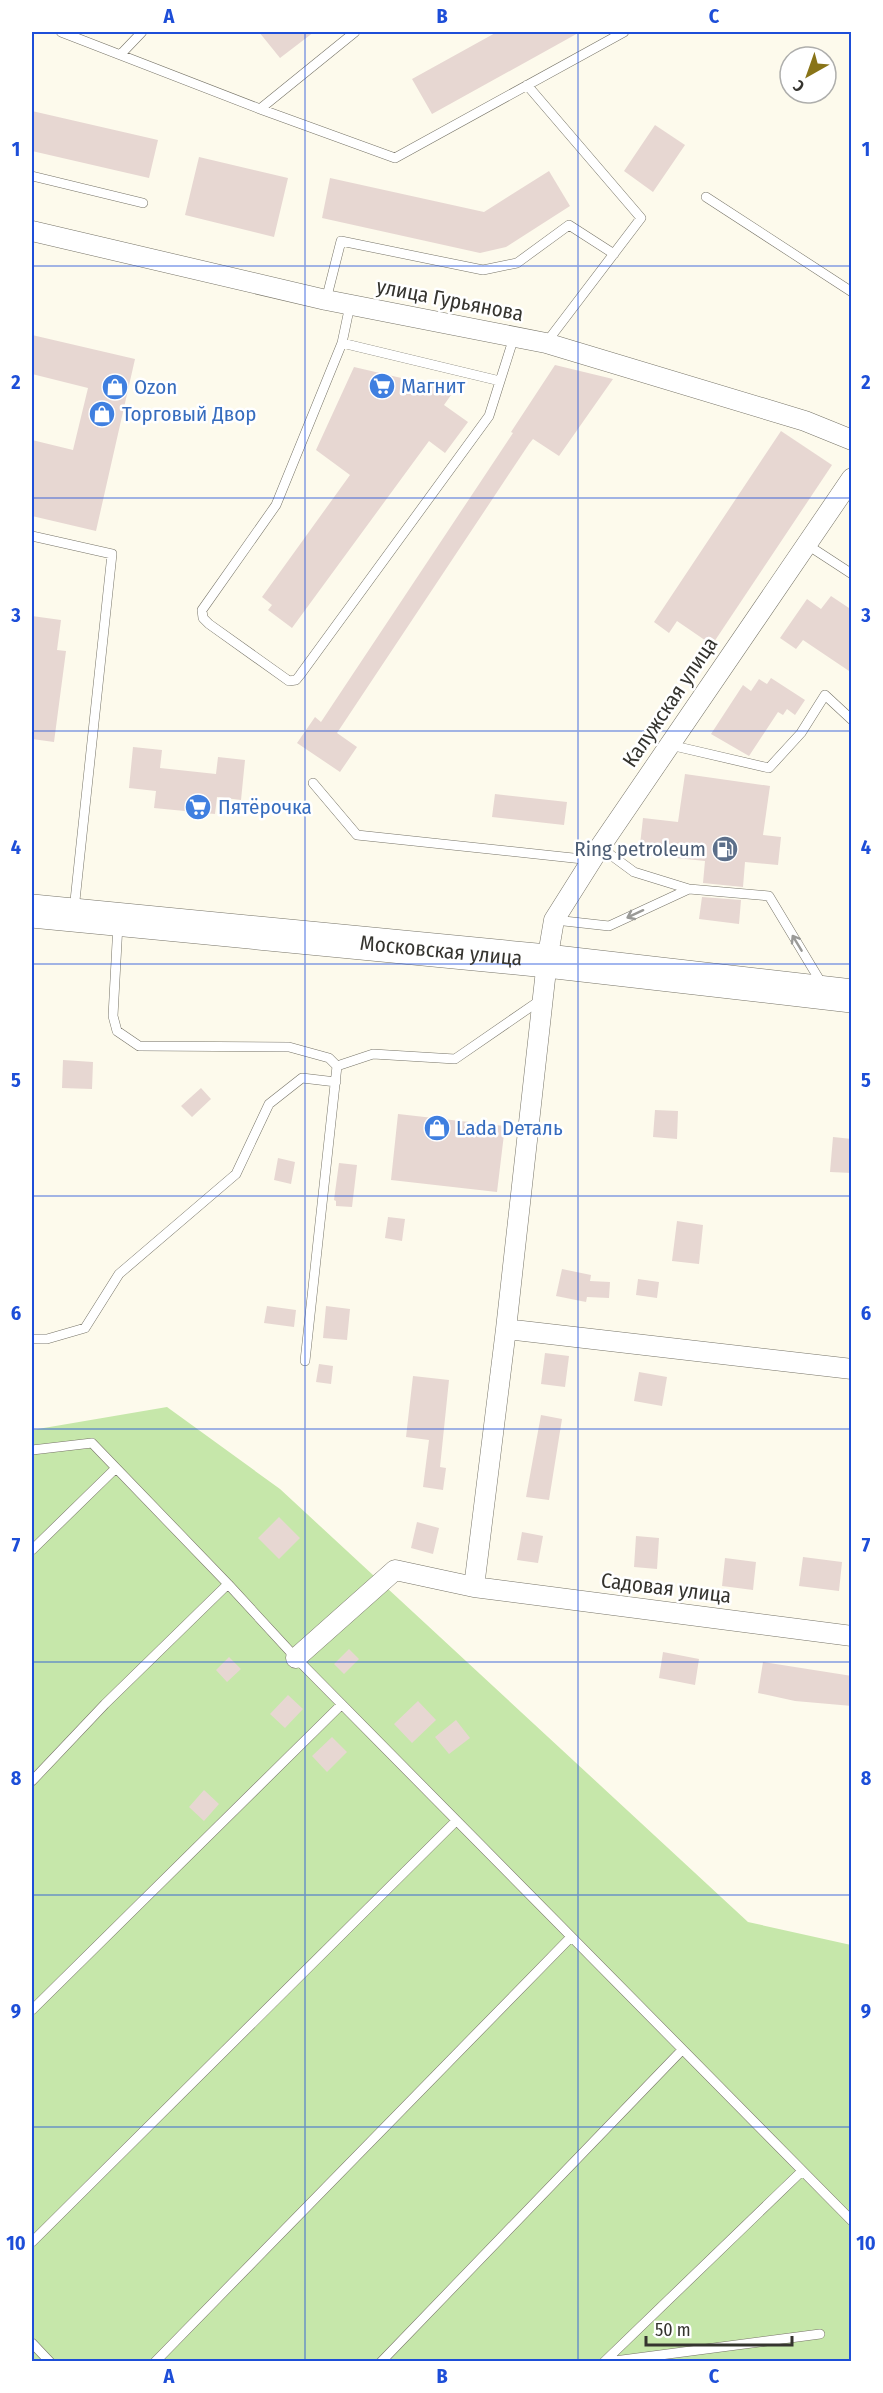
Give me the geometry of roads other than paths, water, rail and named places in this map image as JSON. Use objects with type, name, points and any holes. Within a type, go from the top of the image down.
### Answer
[{"type":"highway","name":"Московская улица","points":[[32,911],[547,960],[840,994]]},
{"type":"street","name":"улица Гурьянова","points":[[32,231],[326,300],[546,343],[805,421],[852,440]]},
{"type":"street","name":"Калужская улица","points":[[474,1587],[506,1329],[547,960],[554,920],[669,745],[852,478]]},
{"type":"street","points":[[506,1329],[852,1369]]},
{"type":"street","name":"Садовая улица","points":[[296,1658],[395,1570],[474,1587],[852,1636]]},
{"type":"lane","points":[[61,32],[260,109],[395,158],[624,32]]},
{"type":"lane","points":[[121,54],[142,32]]},
{"type":"lane","points":[[260,109],[355,32]]},
{"type":"lane","points":[[528,85],[641,218],[546,343]]},
{"type":"lane","points":[[32,176],[143,202]]},
{"type":"lane","points":[[706,197],[852,292]]},
{"type":"lane","points":[[326,300],[341,241],[483,270],[517,263],[569,225],[614,254]]},
{"type":"lane","points":[[350,305],[342,344],[276,506],[202,610],[203,618],[209,624],[289,681],[296,680],[300,675],[489,416],[514,337]]},
{"type":"lane","points":[[342,344],[500,381]]},
{"type":"lane","points":[[32,536],[112,554],[73,915]]},
{"type":"lane","points":[[806,544],[852,574]]},
{"type":"lane","points":[[669,745],[769,768],[801,733],[825,695],[852,720]]},
{"type":"lane","points":[[312,783],[357,835],[596,854],[634,872],[688,890],[769,896],[840,994]]},
{"type":"lane","points":[[554,920],[609,926],[688,890]]},
{"type":"lane","points":[[118,924],[113,1016],[117,1031],[139,1046],[290,1047],[329,1058],[337,1066],[305,1361]]},
{"type":"lane","points":[[337,1066],[373,1054],[455,1059],[543,998]]},
{"type":"lane","points":[[32,1339],[47,1339],[85,1328],[119,1274],[236,1174],[269,1104],[302,1078],[336,1082]]},
{"type":"lane","points":[[32,1450],[92,1443],[296,1658],[852,2222]]},
{"type":"lane","points":[[32,1550],[116,1468]]},
{"type":"lane","points":[[32,1781],[105,1704],[228,1584]]},
{"type":"lane","points":[[32,2010],[342,1705]]},
{"type":"lane","points":[[32,2242],[456,1821]]},
{"type":"lane","points":[[155,2361],[571,1937]]},
{"type":"lane","points":[[381,2361],[682,2050]]},
{"type":"lane","points":[[606,2361],[802,2171]]},
{"type":"lane","points":[[606,2361],[820,2334]]},
{"type":"lane","points":[[32,2343],[50,2361]]},
{"type":"place","name":"Магнит","points":[[382,386]]},
{"type":"place","name":"Ozon","points":[[115,387]]},
{"type":"place","name":"Торговый Двор","points":[[102,414]]},
{"type":"place","name":"Пятёрочка","points":[[198,807]]},
{"type":"place","name":"Ring petroleum","points":[[725,849]]},
{"type":"place","name":"Lada Dеталь","points":[[437,1128]]}]
